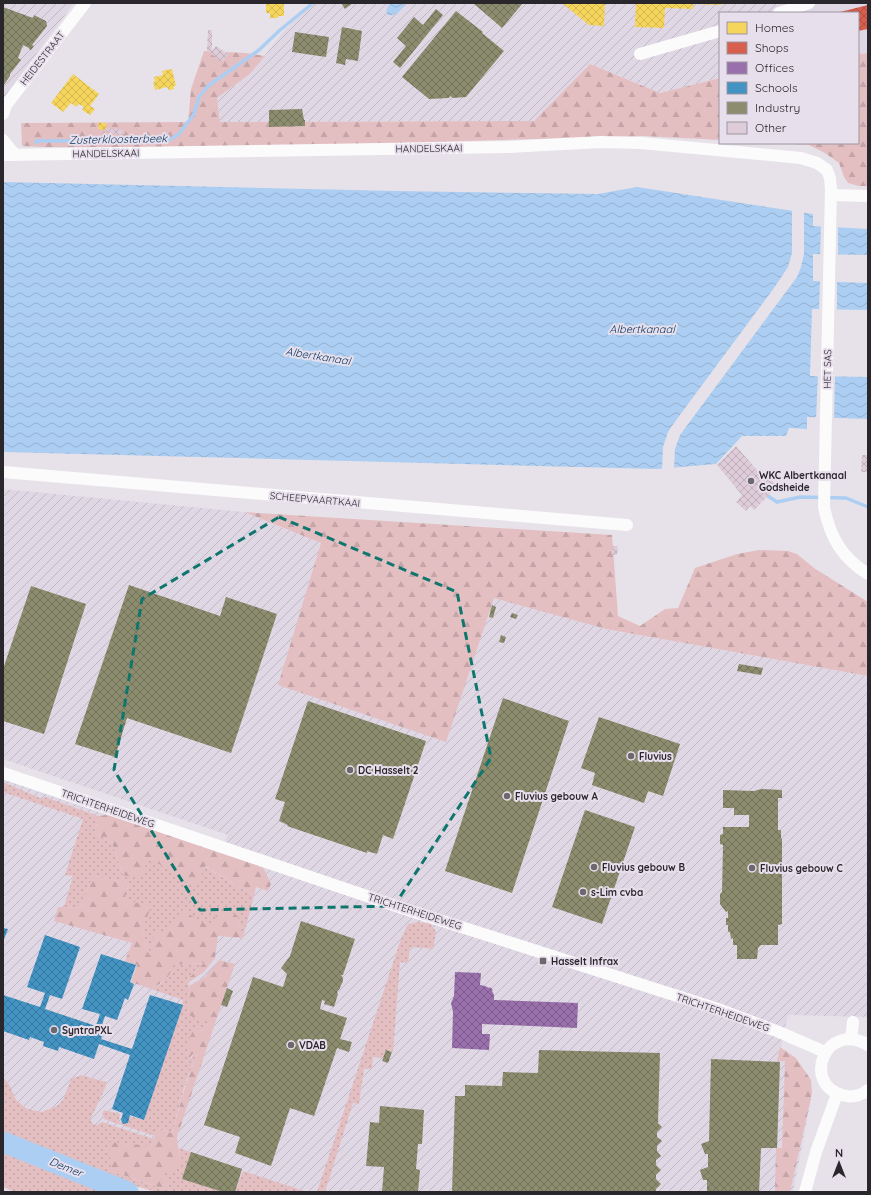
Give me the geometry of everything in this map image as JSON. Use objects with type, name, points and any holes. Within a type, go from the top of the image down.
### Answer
[{"type":"street","name":"HEIDESTRAAT","points":[[3,114],[6,105],[85,3]]},
{"type":"street","points":[[782,12],[809,3]]},
{"type":"street","points":[[640,54],[719,31]]},
{"type":"street","points":[[3,140],[9,155]]},
{"type":"street","name":"HANDELSKAAI","points":[[9,155],[507,147],[601,142],[641,143],[801,158],[817,163],[827,170],[830,178],[831,195]]},
{"type":"street","points":[[831,195],[868,196]]},
{"type":"street","name":"HET SAS","points":[[831,195],[824,507],[826,520],[835,542],[846,557],[868,574]]},
{"type":"street","name":"SCHEEPVAARTKAAI","points":[[3,472],[627,525]]},
{"type":"street","name":"TRICHTERHEIDEWEG","points":[[3,773],[405,909],[714,1008],[779,1032],[825,1052]]},
{"type":"street","points":[[851,1039],[853,1022]]},
{"type":"street","points":[[868,1045],[861,1041],[851,1039],[841,1040],[832,1045],[825,1052],[821,1071],[826,1084],[837,1094],[847,1097],[857,1096],[868,1090]]},
{"type":"street","points":[[805,1192],[816,1152],[837,1094]]},
{"type":"highlighted area","points":[[279,517],[457,592],[491,758],[394,906],[200,910],[114,770],[142,599]]},
{"type":"shaded area","points":[[3,3],[74,3],[3,99]]},
{"type":"shaded area","points":[[312,3],[795,3],[795,12],[719,12],[719,78],[660,93],[590,64],[534,121],[220,122],[217,98],[250,74],[283,32]]},
{"type":"shaded area","points":[[795,3],[868,3],[868,53],[859,54],[859,12],[795,12]]},
{"type":"shaded area","points":[[3,489],[244,512],[321,543],[606,629],[868,676],[868,1017],[788,1015],[781,1048],[809,1082],[811,1100],[793,1192],[185,1192],[3,1124],[3,777],[220,849],[228,835],[3,759]]},
{"type":"green space","points":[[204,51],[246,53],[265,56],[250,74],[217,98],[220,122],[534,121],[590,64],[660,93],[719,78],[719,140],[643,136],[251,147],[22,146],[21,123],[188,122],[191,89]]},
{"type":"green space","points":[[868,53],[868,186],[859,186],[848,183],[839,163],[825,153],[809,145],[792,144],[859,144],[859,54]]},
{"type":"green space","points":[[244,512],[612,535],[618,616],[640,626],[665,609],[678,608],[695,568],[737,554],[759,550],[788,551],[797,554],[814,568],[868,602],[868,676],[606,629],[494,598],[446,742],[278,685],[321,543]]},
{"type":"green space","points":[[3,782],[42,799],[45,797],[98,816],[95,833],[112,843],[123,875],[150,857],[204,866],[254,896],[243,938],[237,915],[212,929],[149,957],[143,929],[124,900],[129,883],[93,876],[80,908],[64,907],[73,876],[65,875],[83,819],[3,792]]},
{"type":"green space","points":[[107,815],[248,860],[264,869],[271,884],[268,891],[256,887],[254,896],[205,866],[196,889],[150,858],[139,878],[123,875],[112,843],[95,833],[98,816]]},
{"type":"green space","points":[[93,876],[129,883],[124,900],[151,906],[143,929],[149,956],[155,933],[167,930],[182,910],[212,928],[217,911],[237,915],[243,938],[218,936],[215,958],[204,972],[189,982],[188,979],[204,963],[173,965],[165,980],[151,989],[131,982],[137,965],[125,961],[132,943],[54,921],[58,907],[80,908]]},
{"type":"green space","points":[[419,922],[431,924],[436,932],[433,949],[410,947],[408,963],[400,962],[393,1052],[387,1050],[382,1058],[373,1057],[372,1069],[364,1069],[359,1104],[353,1103],[325,1192],[317,1192],[401,939],[408,924]]},
{"type":"green space","points":[[219,960],[235,964],[177,1137],[178,1148],[182,1160],[173,1171],[165,1173],[165,1178],[170,1191],[111,1171],[109,1142],[151,1146],[158,1129],[172,1133],[186,1084],[197,1053],[194,1053],[191,1056],[188,1065],[190,1037],[194,1029],[205,1031],[208,1021],[195,1019],[187,1013],[190,997],[189,986],[205,977]]},
{"type":"green space","points":[[204,963],[188,979],[190,997],[187,1013],[208,1020],[205,1031],[194,1029],[188,1064],[194,1053],[197,1053],[185,1084],[172,1133],[159,1129],[155,1136],[104,1119],[102,1114],[104,1110],[120,1114],[119,1121],[124,1124],[129,1116],[144,1120],[183,1000],[151,989],[161,984],[173,965]]},
{"type":"green space","points":[[780,1047],[796,1058],[811,1080],[812,1093],[790,1192],[775,1192],[776,1148],[782,1148],[785,1061],[777,1061]]},
{"type":"green space","points":[[81,1075],[106,1082],[106,1086],[90,1120],[94,1125],[102,1122],[154,1139],[151,1146],[111,1171],[170,1191],[165,1178],[165,1173],[182,1160],[178,1148],[191,1152],[183,1179],[223,1192],[156,1192],[129,1184],[3,1132],[3,1077],[9,1084],[16,1100],[27,1109],[42,1112],[57,1106],[63,1100],[71,1079]]},
{"type":"green space","points":[[3,1150],[110,1192],[14,1192],[3,1187]]},
{"type":"green space","points":[[243,1171],[307,1192],[235,1192]]},
{"type":"water","points":[[391,3],[406,3],[396,14],[388,15],[387,9]]},
{"type":"water","name":"Albertkanaal","points":[[3,182],[598,194],[637,187],[813,214],[813,226],[868,229],[868,255],[813,254],[813,281],[868,283],[868,310],[812,309],[810,376],[868,377],[868,419],[807,417],[807,429],[789,428],[786,436],[742,436],[716,464],[656,469],[3,452]]},
{"type":"pier","points":[[792,209],[804,210],[804,254],[797,277],[680,435],[675,449],[674,469],[662,470],[663,447],[668,432],[788,267],[792,253]]},
{"type":"pier","points":[[821,225],[838,226],[838,256],[820,256]]},
{"type":"pier","points":[[820,280],[837,280],[837,311],[819,311]]},
{"type":"pier","points":[[818,374],[835,374],[834,420],[816,420]]},
{"type":"building: Homes","points":[[266,3],[284,3],[284,16],[270,18],[270,13],[266,13]]},
{"type":"building: Homes","points":[[562,3],[605,3],[604,26],[589,25]]},
{"type":"building: Homes","points":[[636,3],[693,3],[693,9],[665,8],[664,28],[635,27]]},
{"type":"building: Homes","points":[[694,3],[722,3],[721,5]]},
{"type":"building: Homes","points":[[172,69],[176,86],[174,86],[174,89],[169,90],[167,87],[155,90],[153,82],[155,82],[154,77],[163,75],[162,71]]},
{"type":"building: Homes","points":[[73,74],[99,94],[90,106],[95,109],[90,115],[82,110],[84,107],[79,104],[76,107],[71,103],[63,112],[51,103]]},
{"type":"building: Homes","points":[[99,122],[107,124],[105,130],[98,129]]},
{"type":"building: Shops","points":[[868,5],[868,29],[859,31],[859,12],[840,12]]},
{"type":"building: Offices","points":[[455,972],[481,973],[480,985],[490,987],[493,990],[494,1000],[578,1003],[577,1028],[482,1024],[482,1034],[490,1034],[489,1050],[452,1048],[453,1012],[451,1003],[454,996]]},
{"type":"building: Schools","points":[[3,928],[8,929],[3,942]]},
{"type":"building: Schools","name":"SyntraPXL","points":[[45,935],[80,947],[62,999],[50,995],[45,1009],[96,1026],[100,1014],[82,1009],[101,954],[136,965],[130,982],[134,984],[128,1000],[125,998],[117,1020],[105,1016],[101,1028],[104,1029],[101,1039],[132,1049],[150,995],[183,1005],[144,1120],[130,1115],[128,1123],[123,1124],[121,1120],[123,1113],[112,1109],[130,1055],[99,1044],[94,1059],[59,1047],[58,1051],[43,1046],[44,1042],[30,1037],[29,1040],[3,1031],[3,995],[40,1007],[45,993],[27,987]]},
{"type":"building: Industry","points":[[341,3],[353,3],[345,9]]},
{"type":"building: Industry","points":[[473,3],[523,3],[502,28]]},
{"type":"building: Industry","points":[[3,7],[33,18],[34,15],[46,21],[47,26],[32,45],[34,46],[31,50],[23,45],[18,58],[21,60],[3,86]]},
{"type":"building: Industry","points":[[436,9],[443,15],[400,68],[393,62],[406,46],[397,38],[414,17],[423,25]]},
{"type":"building: Industry","points":[[456,11],[504,51],[466,97],[453,98],[450,96],[449,98],[429,99],[402,77]]},
{"type":"building: Industry","points":[[342,27],[362,31],[358,61],[346,59],[345,65],[336,63]]},
{"type":"building: Industry","points":[[295,32],[329,37],[326,57],[292,52]]},
{"type":"building: Industry","points":[[302,109],[305,126],[269,127],[269,110]]},
{"type":"building: Industry","points":[[129,585],[220,616],[226,597],[277,614],[231,753],[127,718],[115,757],[75,744]]},
{"type":"building: Industry","points":[[31,586],[86,604],[44,734],[3,721],[3,669]]},
{"type":"building: Industry","points":[[492,605],[496,607],[493,618],[489,617]]},
{"type":"building: Industry","points":[[512,613],[518,615],[516,619],[510,617]]},
{"type":"building: Industry","points":[[501,635],[506,637],[504,643],[499,642]]},
{"type":"building: Industry","points":[[739,664],[763,668],[761,675],[737,671]]},
{"type":"building: Industry","name":"Fluvius gebouw A","points":[[503,698],[569,721],[512,893],[445,871]]},
{"type":"building: Industry","name":"DC Hasselt 2","points":[[308,701],[426,741],[393,839],[383,835],[377,854],[367,851],[367,853],[287,826],[288,825],[279,821],[285,802],[275,799]]},
{"type":"building: Industry","name":"Fluvius","points":[[599,717],[680,744],[663,796],[648,791],[644,803],[592,785],[595,773],[581,768]]},
{"type":"building: Industry","name":"Fluvius gebouw C","points":[[761,789],[782,790],[782,798],[778,798],[778,830],[781,830],[782,839],[782,924],[778,925],[778,945],[761,945],[758,948],[757,959],[737,959],[737,945],[733,945],[733,938],[731,939],[730,932],[728,932],[728,925],[726,925],[728,911],[726,912],[720,904],[720,894],[722,892],[723,845],[720,844],[720,835],[723,834],[723,827],[749,827],[749,815],[734,815],[734,808],[723,808],[723,790],[754,791]]},
{"type":"building: Industry","name":"Fluvius gebouw B","points":[[585,810],[635,827],[602,924],[552,907]]},
{"type":"building: Industry","name":"VDAB","points":[[301,921],[355,939],[343,975],[341,975],[343,981],[338,990],[334,1007],[324,1004],[325,1001],[322,1000],[320,1009],[347,1018],[340,1039],[352,1042],[349,1052],[337,1048],[314,1116],[290,1108],[271,1166],[235,1153],[240,1137],[204,1125],[253,977],[283,987],[287,974],[281,968],[290,956]]},
{"type":"building: Industry","points":[[227,988],[233,991],[227,1007],[221,1005]]},
{"type":"building: Industry","points":[[386,1050],[392,1052],[388,1063],[382,1061]]},
{"type":"building: Industry","points":[[539,1050],[660,1053],[658,1123],[662,1127],[657,1132],[657,1137],[662,1141],[657,1146],[657,1151],[661,1156],[656,1160],[656,1165],[661,1170],[656,1175],[656,1179],[661,1184],[656,1189],[656,1192],[452,1192],[455,1096],[465,1096],[465,1085],[502,1086],[503,1072],[538,1073]]},
{"type":"building: Industry","points":[[711,1059],[780,1062],[777,1148],[761,1148],[759,1192],[707,1192],[707,1180],[703,1180],[700,1170],[708,1167],[708,1154],[705,1154],[701,1144],[709,1141]]},
{"type":"building: Industry","points":[[380,1106],[424,1110],[422,1144],[418,1144],[416,1169],[420,1170],[418,1192],[382,1192],[384,1167],[366,1166],[370,1122],[379,1123]]},
{"type":"building: Industry","points":[[191,1152],[242,1169],[235,1192],[223,1192],[182,1179]]},
{"type":"building: Other","points":[[208,30],[212,30],[212,51],[207,51]]},
{"type":"building: Other","points":[[216,46],[228,54],[222,62],[210,53]]},
{"type":"building: Other","points":[[106,128],[114,128],[123,131],[122,135],[105,131]]},
{"type":"building: Other","name":"WKC Albertkanaal Godsheide","points":[[736,446],[762,476],[764,473],[777,486],[754,510],[750,506],[746,511],[736,502],[742,495],[717,465]]},
{"type":"building: Other","points":[[862,455],[868,455],[868,472],[861,472]]},
{"type":"building: Other","points":[[613,546],[618,546],[617,555],[612,555]]},
{"type":"waterway","name":"Zusterkloosterbeek","points":[[36,143],[36,141],[169,140],[179,134],[194,114],[199,97],[208,86],[259,50],[280,30],[313,3]]},
{"type":"waterway","points":[[768,496],[777,502],[800,497],[846,498],[868,507]]},
{"type":"waterway","name":"Demer","points":[[3,1142],[128,1192]]},
{"type":"place","name":"WKC Albertkanaal Godsheide","points":[[751,481]]},
{"type":"place","name":"Fluvius","points":[[631,756]]},
{"type":"place","name":"DC Hasselt 2","points":[[350,770]]},
{"type":"place","name":"Fluvius gebouw A","points":[[507,796]]},
{"type":"place","name":"Fluvius gebouw B","points":[[594,867]]},
{"type":"place","name":"Fluvius gebouw C","points":[[752,868]]},
{"type":"place","name":"s-Lim cvba","points":[[583,892]]},
{"type":"place","name":"Hasselt Infrax","points":[[543,961]]},
{"type":"place","name":"SyntraPXL","points":[[54,1030]]},
{"type":"place","name":"VDAB","points":[[291,1045]]}]
